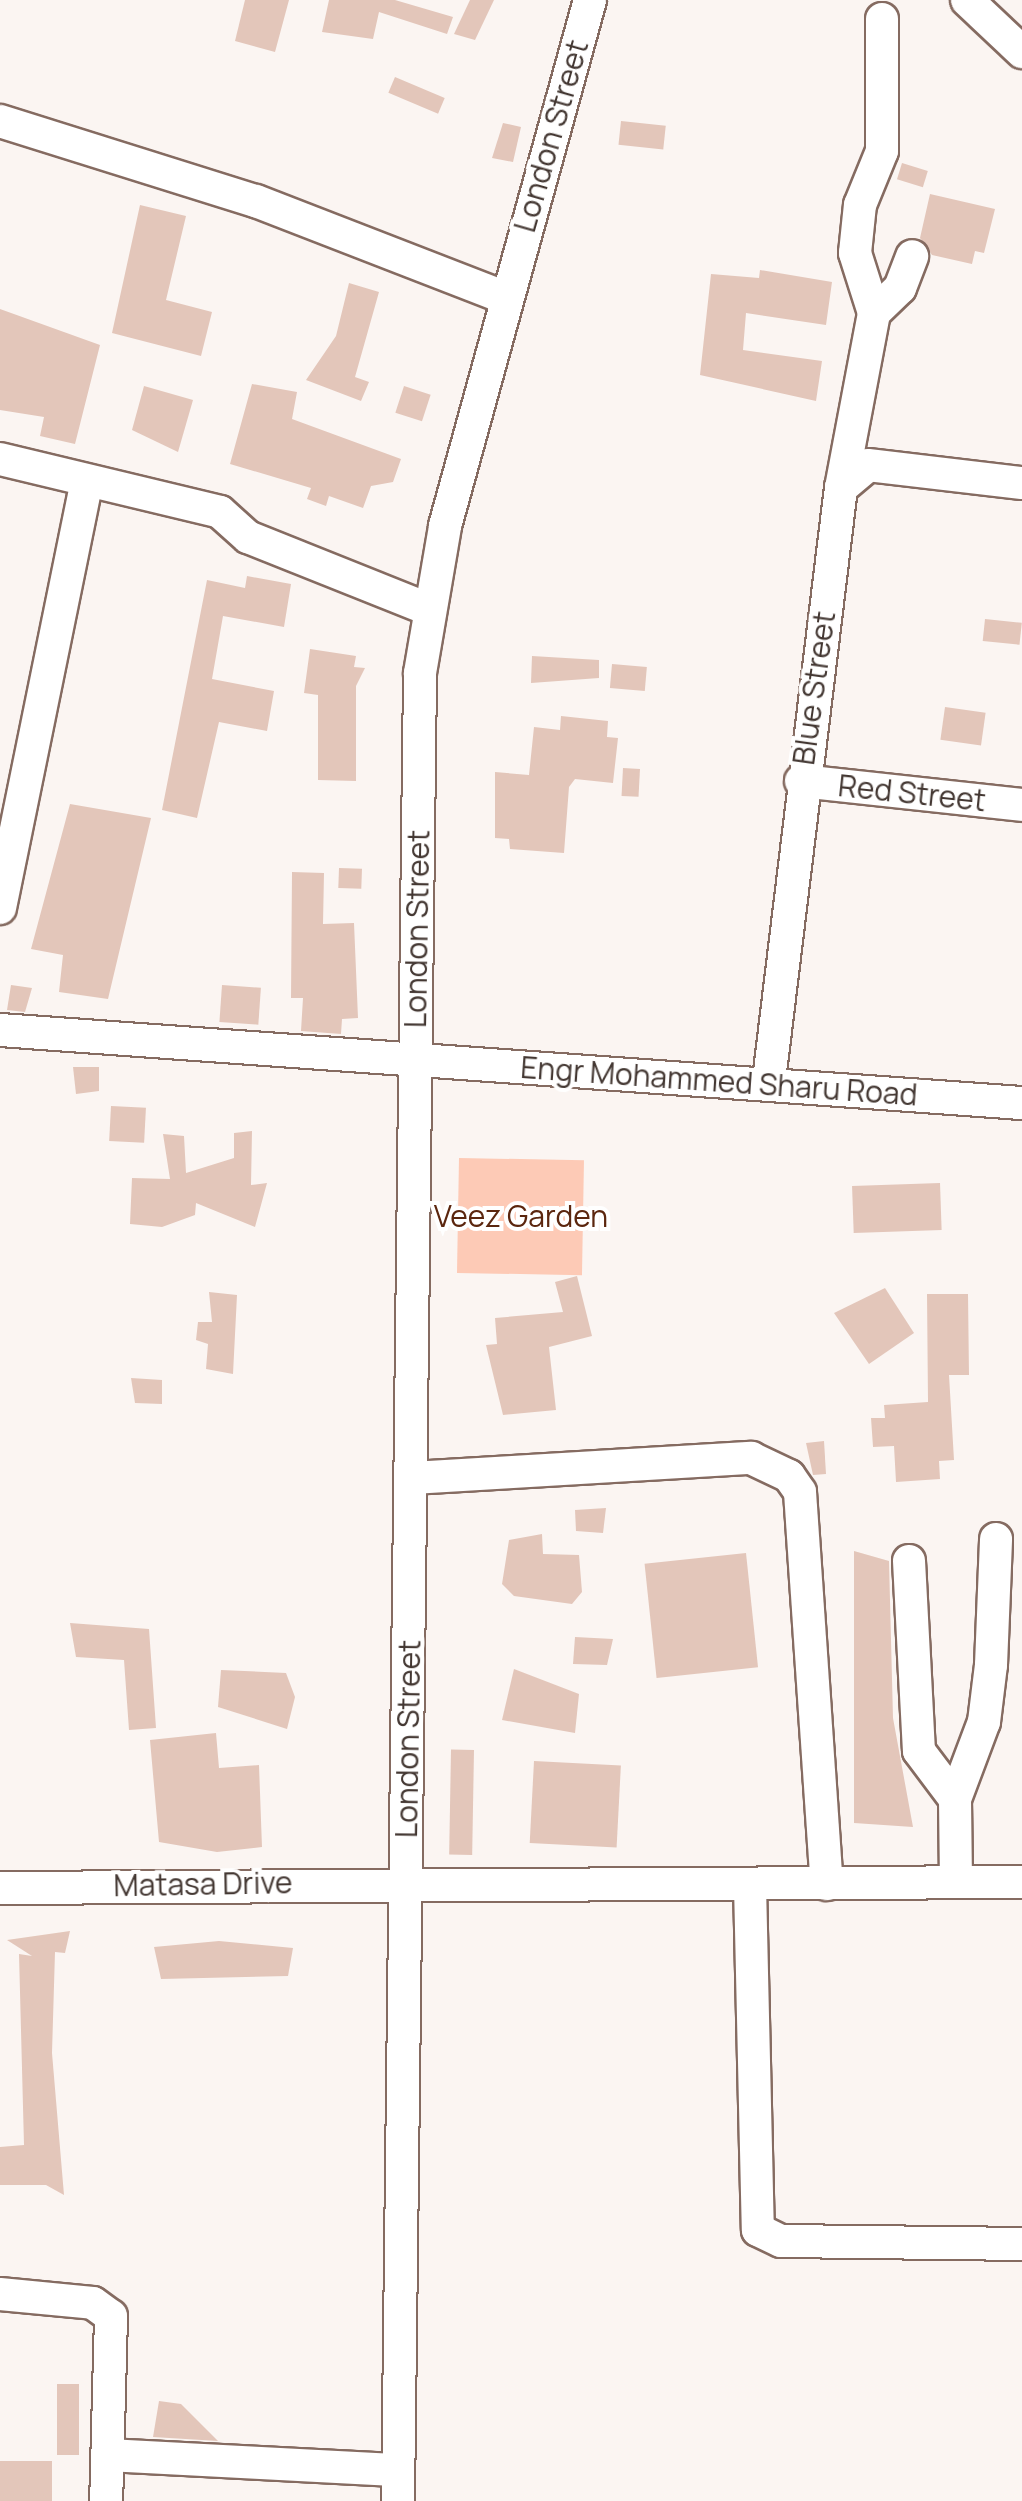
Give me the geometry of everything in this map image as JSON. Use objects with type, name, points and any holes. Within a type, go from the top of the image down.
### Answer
[{"type":"street","points":[[967,0],[1022,52]]},
{"type":"street","name":"London Street","points":[[398,2486],[415,1062],[428,609],[504,297],[585,2]]},
{"type":"street","points":[[882,20],[882,151],[859,210],[855,253],[874,313],[900,288],[912,256]]},
{"type":"street","points":[[0,121],[256,201],[504,297]]},
{"type":"street","name":"Blue Street","points":[[769,1080],[801,781],[840,488],[874,313]]},
{"type":"street","points":[[0,459],[86,484],[220,512],[248,537],[428,609]]},
{"type":"street","points":[[840,488],[868,465],[1022,483]]},
{"type":"street","points":[[0,908],[86,484]]},
{"type":"street","name":"Red Street","points":[[801,781],[1022,805]]},
{"type":"street","name":"Engr Mohammed Sharu Road","points":[[0,1030],[415,1062],[769,1080],[1022,1103]]},
{"type":"street","points":[[412,1478],[750,1458],[789,1476],[800,1492],[827,1884]]},
{"type":"street","points":[[956,1882],[956,1799],[984,1722],[996,1539]]},
{"type":"street","points":[[909,1561],[919,1751],[956,1799]]},
{"type":"street","name":"Matasa Drive","points":[[0,1888],[405,1880],[750,1885],[1022,1882]]},
{"type":"street","points":[[750,1885],[758,2230],[780,2241],[1022,2244]]},
{"type":"street","points":[[0,2294],[93,2304],[111,2316],[106,2501]]},
{"type":"street","points":[[109,2455],[398,2486]]},
{"type":"green space","name":"Veez Garden","points":[[459,1158],[584,1160],[582,1275],[457,1273]]},
{"type":"building","points":[[245,0],[289,0],[275,52],[235,41]]},
{"type":"building","points":[[329,0],[395,0],[453,17],[447,34],[379,12],[373,39],[322,32]]},
{"type":"building","points":[[470,0],[494,0],[475,40],[454,34]]},
{"type":"building","points":[[395,77],[445,98],[438,114],[388,93]]},
{"type":"building","points":[[621,121],[666,126],[663,150],[618,145]]},
{"type":"building","points":[[503,123],[521,127],[513,162],[492,158]]},
{"type":"building","points":[[902,163],[928,171],[923,187],[897,179]]},
{"type":"building","points":[[930,194],[995,209],[984,253],[975,251],[972,264],[932,255],[920,238]]},
{"type":"building","points":[[140,205],[186,216],[166,300],[212,312],[201,356],[112,333]]},
{"type":"building","points":[[760,270],[832,282],[826,325],[746,313],[743,350],[822,361],[816,401],[700,375],[711,274],[759,278]]},
{"type":"building","points":[[349,283],[379,292],[355,377],[369,382],[361,401],[306,380],[336,336]]},
{"type":"building","points":[[0,309],[100,345],[75,444],[40,436],[44,417],[0,410]]},
{"type":"building","points":[[252,384],[297,392],[292,419],[401,459],[393,482],[371,486],[363,508],[329,496],[326,506],[307,499],[311,488],[230,464]]},
{"type":"building","points":[[144,386],[193,400],[178,452],[132,430]]},
{"type":"building","points":[[404,386],[431,395],[422,421],[395,413]]},
{"type":"building","points":[[247,576],[291,584],[284,627],[223,616],[212,679],[274,691],[267,731],[219,722],[197,818],[162,810],[207,580],[245,588]]},
{"type":"building","points":[[985,619],[1022,623],[1019,645],[983,641]]},
{"type":"building","points":[[310,649],[356,656],[354,667],[365,668],[356,686],[356,781],[318,780],[318,695],[304,693]]},
{"type":"building","points":[[532,656],[599,660],[599,678],[531,683]]},
{"type":"building","points":[[612,664],[647,667],[645,691],[610,688]]},
{"type":"building","points":[[945,707],[986,713],[981,745],[940,740]]},
{"type":"building","points":[[561,716],[608,721],[607,737],[618,738],[613,783],[575,779],[569,787],[564,853],[510,849],[509,839],[495,838],[495,772],[529,775],[534,727],[560,730]]},
{"type":"building","points":[[623,768],[640,769],[639,797],[622,796]]},
{"type":"building","points":[[70,804],[151,818],[108,999],[59,992],[63,955],[31,949]]},
{"type":"building","points":[[339,868],[362,869],[361,889],[338,888]]},
{"type":"building","points":[[292,872],[324,873],[323,924],[354,923],[358,1018],[342,1019],[341,1034],[301,1031],[303,998],[291,998]]},
{"type":"building","points":[[11,985],[32,988],[25,1012],[7,1010]]},
{"type":"building","points":[[222,985],[261,988],[258,1025],[219,1022]]},
{"type":"building","points":[[73,1067],[99,1067],[99,1091],[76,1094]]},
{"type":"building","points":[[111,1106],[146,1108],[144,1143],[109,1141]]},
{"type":"building","points":[[252,1131],[251,1185],[267,1183],[255,1227],[196,1203],[195,1215],[162,1227],[130,1224],[132,1178],[170,1179],[163,1134],[184,1136],[186,1173],[234,1158],[234,1133]]},
{"type":"building","points":[[940,1183],[942,1230],[854,1233],[852,1186]]},
{"type":"building","points":[[577,1276],[592,1336],[549,1347],[556,1410],[503,1415],[486,1345],[497,1344],[495,1318],[563,1312],[555,1282]]},
{"type":"building","points":[[885,1288],[914,1333],[869,1364],[834,1313]]},
{"type":"building","points":[[209,1292],[237,1295],[233,1374],[206,1369],[208,1344],[196,1340],[198,1322],[212,1322]]},
{"type":"building","points":[[927,1294],[968,1294],[969,1375],[949,1375],[954,1460],[939,1461],[940,1479],[896,1482],[894,1446],[873,1447],[871,1418],[885,1418],[884,1405],[928,1402]]},
{"type":"building","points":[[131,1378],[162,1380],[162,1404],[135,1403]]},
{"type":"building","points":[[824,1441],[826,1474],[813,1475],[806,1443]]},
{"type":"building","points":[[606,1508],[603,1533],[576,1531],[575,1510]]},
{"type":"building","points":[[542,1534],[543,1554],[579,1555],[582,1592],[572,1604],[514,1596],[502,1584],[509,1540]]},
{"type":"building","points":[[854,1551],[889,1561],[893,1718],[913,1827],[854,1823]]},
{"type":"building","points":[[746,1553],[758,1667],[657,1678],[645,1564]]},
{"type":"building","points":[[70,1623],[149,1629],[156,1728],[129,1730],[124,1660],[76,1657]]},
{"type":"building","points":[[575,1637],[613,1639],[607,1665],[573,1664]]},
{"type":"building","points":[[514,1669],[579,1694],[575,1733],[502,1720]]},
{"type":"building","points":[[221,1670],[286,1673],[295,1697],[287,1729],[218,1707]]},
{"type":"building","points":[[216,1733],[219,1768],[259,1765],[262,1847],[217,1852],[159,1842],[150,1740]]},
{"type":"building","points":[[451,1750],[474,1750],[472,1855],[449,1855]]},
{"type":"building","points":[[534,1761],[621,1766],[617,1847],[530,1843]]},
{"type":"building","points":[[70,1931],[65,1953],[55,1952],[52,2053],[64,2195],[46,2185],[0,2185],[0,2147],[24,2145],[19,1954],[32,1956],[7,1940]]},
{"type":"building","points":[[219,1941],[293,1948],[288,1976],[161,1979],[154,1947]]},
{"type":"building","points":[[57,2384],[79,2384],[79,2455],[57,2455]]},
{"type":"building","points":[[159,2401],[181,2404],[218,2441],[153,2437]]},
{"type":"building","points":[[0,2461],[52,2461],[52,2501],[0,2501]]}]
